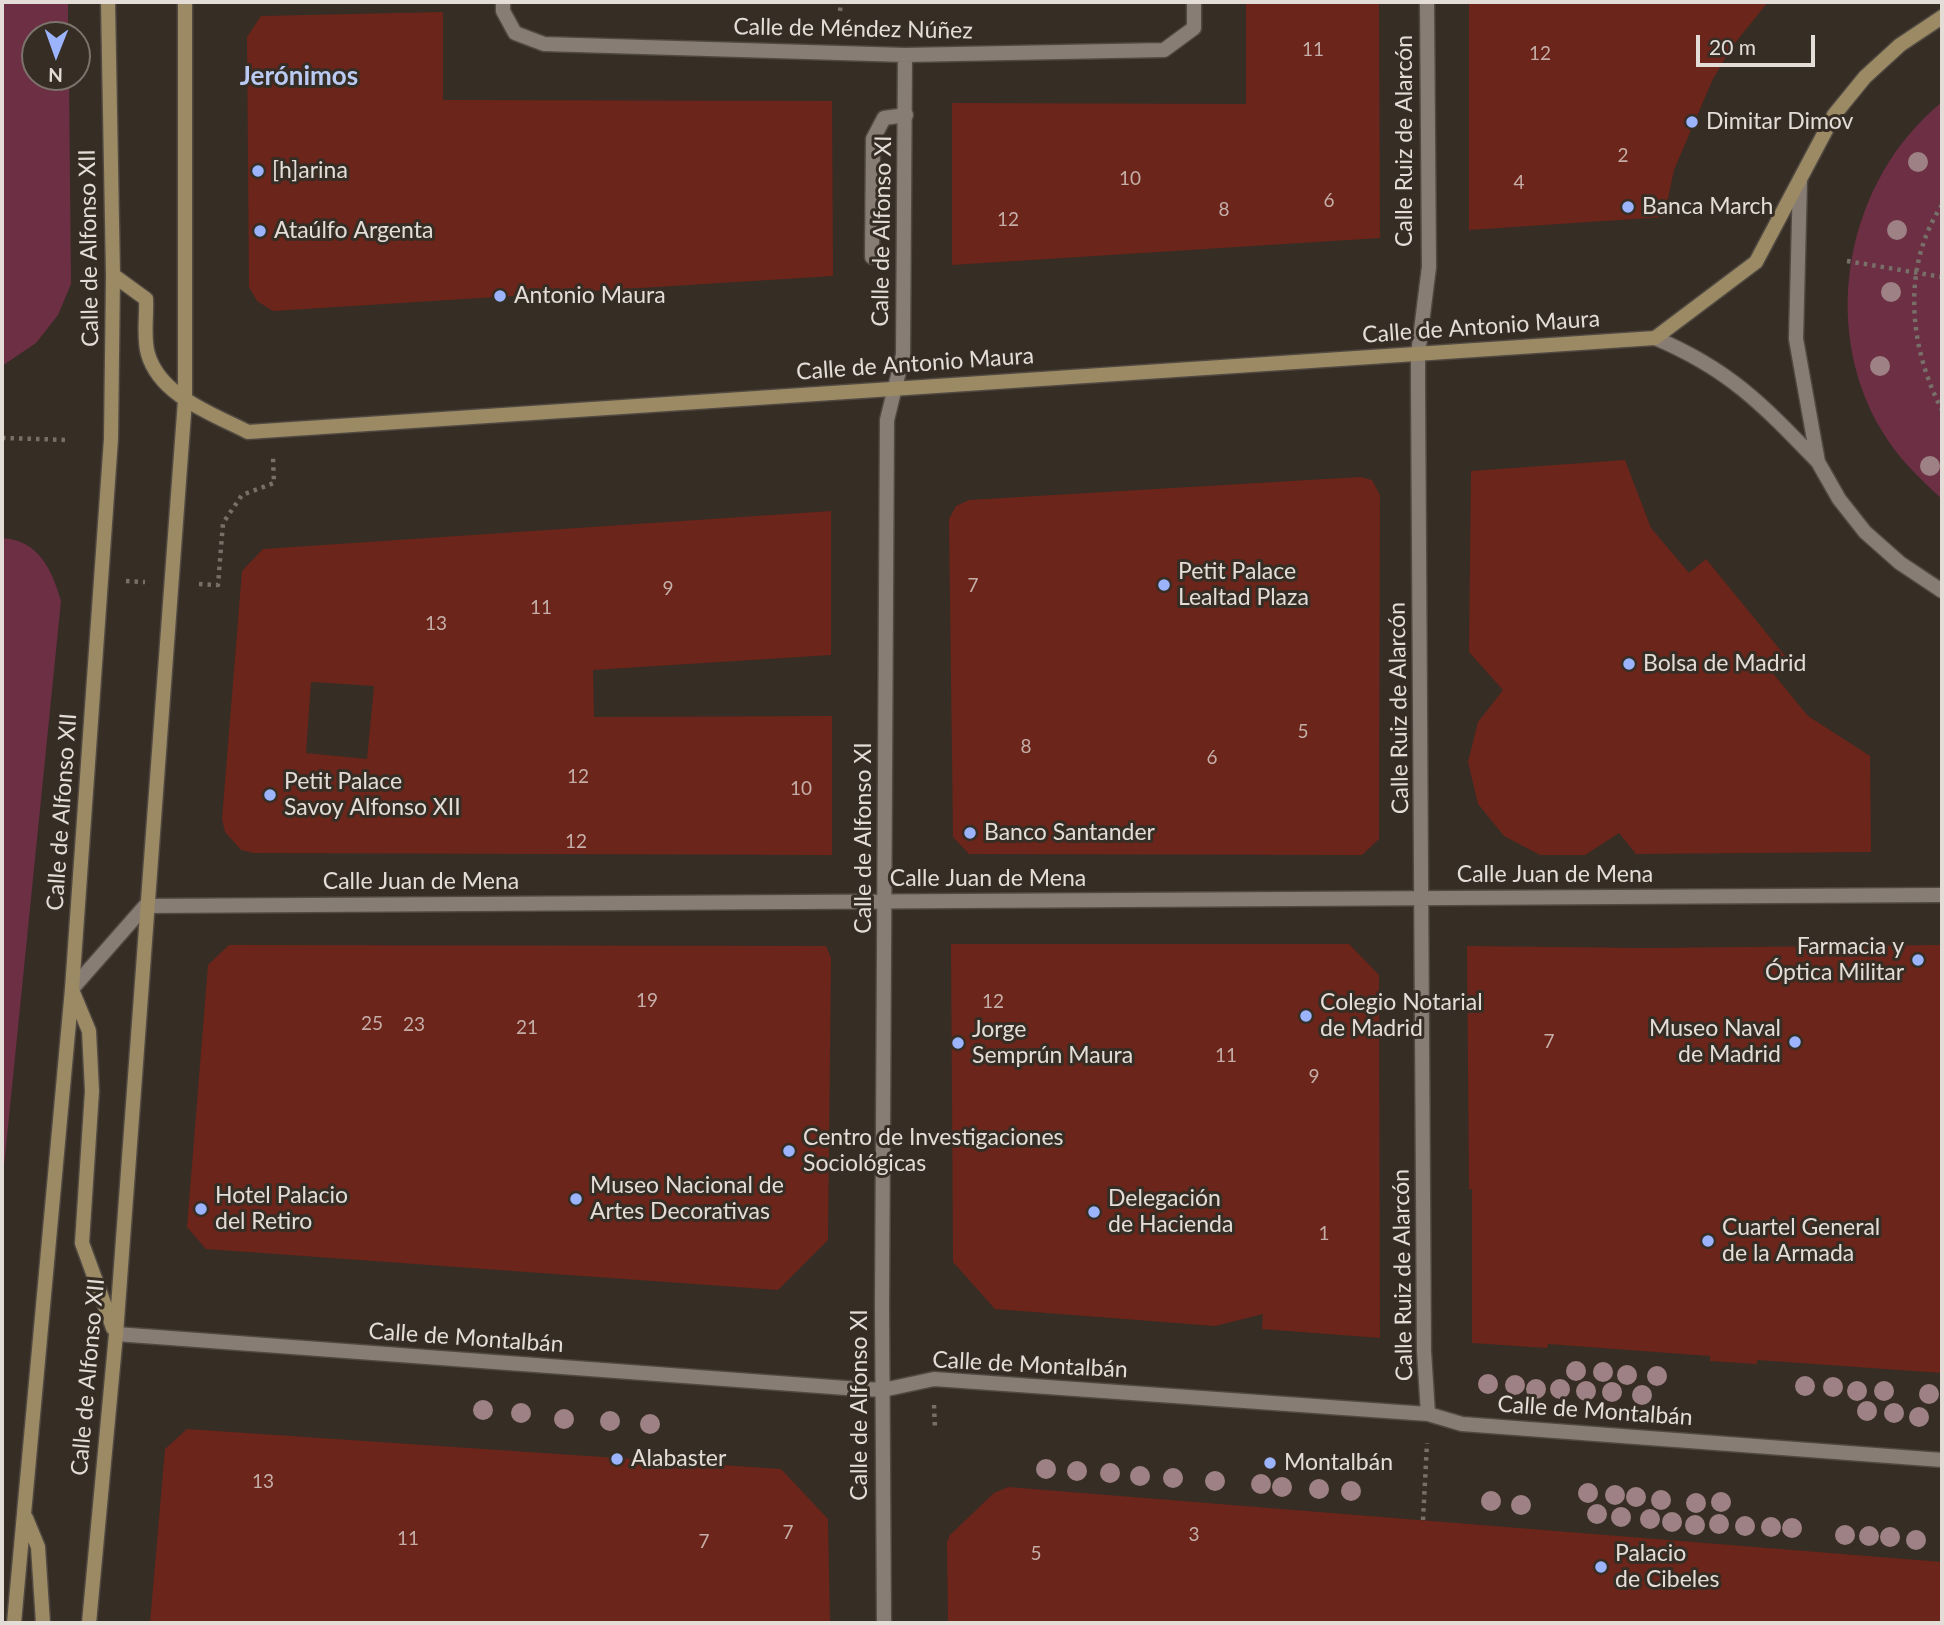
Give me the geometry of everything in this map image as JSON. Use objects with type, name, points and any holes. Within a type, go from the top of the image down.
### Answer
[{"type":"main road","name":"Calle de Alfonso XII","points":[[14,1623],[72,989],[111,439],[113,275],[108,2]]},
{"type":"main road","name":"Calle de Alfonso XII","points":[[89,1623],[116,1334],[145,906],[173,587],[185,400],[185,2]]},
{"type":"main road","points":[[1655,338],[1756,262],[1834,116],[1865,77],[1900,45],[1942,16]]},
{"type":"main road","name":"Calle de Antonio Maura","points":[[113,275],[146,299],[147,353],[156,371],[185,400],[248,432],[1655,338]]},
{"type":"main road","points":[[72,989],[89,1031],[91,1067],[82,1243],[116,1334]]},
{"type":"main road","points":[[24,1513],[38,1547],[43,1623]]},
{"type":"street","name":"Calle de Méndez Núñez","points":[[503,2],[503,12],[515,33],[544,44],[905,55],[1164,50],[1194,28],[1194,2]]},
{"type":"street","name":"Calle Ruiz de Alarcón","points":[[1427,2],[1429,267],[1418,354],[1424,1351],[1428,1414]]},
{"type":"street","name":"Calle de Alfonso XI","points":[[884,1623],[887,420],[903,355],[905,55]]},
{"type":"street","points":[[872,257],[873,139],[884,118],[906,115]]},
{"type":"street","points":[[1800,180],[1796,339],[1818,462],[1839,499],[1865,532],[1900,563],[1942,592]]},
{"type":"street","name":"Calle de Antonio Maura","points":[[1655,338],[1697,356],[1755,396],[1818,462]]},
{"type":"street","name":"Calle Juan de Mena","points":[[145,906],[1942,895]]},
{"type":"street","points":[[72,989],[145,906]]},
{"type":"street","name":"Calle de Montalbán","points":[[116,1334],[883,1390],[934,1380],[1428,1414],[1462,1423],[1942,1460]]},
{"type":"path","points":[[840,11],[841,2]]},
{"type":"path","points":[[1942,205],[1924,243],[1916,272],[1913,310],[1917,345],[1927,378],[1942,410]]},
{"type":"path","points":[[1847,261],[1942,276]]},
{"type":"path","points":[[2,438],[69,440]]},
{"type":"path","points":[[1423,1520],[1428,1414]]},
{"type":"shaded area","points":[[2,2],[68,2],[68,21],[21,21],[21,91],[69,91],[71,284],[58,315],[36,343],[2,366]]},
{"type":"shaded area","points":[[1942,102],[1942,499],[1917,476],[1895,450],[1882,431],[1862,390],[1851,346],[1848,301],[1852,256],[1864,212],[1884,171],[1910,134]]},
{"type":"shaded area","points":[[2,538],[26,544],[35,551],[48,568],[61,601],[2,1186]]},
{"type":"building","points":[[1246,2],[1379,2],[1380,238],[952,265],[952,103],[1246,104]]},
{"type":"building","points":[[1469,2],[1768,2],[1731,48],[1712,81],[1674,170],[1664,217],[1469,230]]},
{"type":"building","points":[[443,12],[443,100],[832,101],[833,276],[273,311],[257,301],[249,287],[247,37],[261,16]]},
{"type":"building","name":"Bolsa de Madrid","points":[[1625,460],[1651,528],[1689,573],[1706,559],[1786,657],[1771,671],[1808,716],[1870,756],[1871,852],[1636,854],[1619,833],[1585,855],[1540,855],[1504,836],[1478,804],[1468,762],[1478,722],[1503,690],[1469,652],[1471,471]]},
{"type":"building","points":[[1360,477],[1372,480],[1380,495],[1379,839],[1362,855],[969,854],[953,837],[949,519],[956,506],[969,500]]},
{"type":"building","points":[[831,511],[831,655],[593,670],[594,717],[832,716],[832,855],[254,853],[241,850],[225,832],[222,819],[242,571],[263,549]],"holes":[[[311,682],[374,686],[367,759],[306,753]]]},
{"type":"building","points":[[951,944],[1349,944],[1379,975],[1380,1338],[1262,1329],[1263,1314],[1215,1326],[995,1309],[953,1262]]},
{"type":"building","points":[[229,945],[826,946],[831,958],[828,1240],[778,1290],[206,1249],[187,1227],[208,965]]},
{"type":"building","points":[[1942,945],[1942,1373],[1757,1360],[1757,1364],[1710,1361],[1710,1356],[1548,1344],[1547,1348],[1472,1343],[1467,946],[1646,948]]},
{"type":"building","points":[[187,1429],[781,1469],[828,1519],[830,1623],[150,1623],[165,1449]]},
{"type":"building","name":"Palacio de Cibeles","points":[[1008,1487],[1942,1562],[1942,1623],[948,1623],[947,1542],[950,1535],[994,1493]]},
{"type":"place","name":"Dimitar Dimov","points":[[1692,122]]},
{"type":"place","name":"[h]arina","points":[[258,171]]},
{"type":"place","name":"Banca March","points":[[1628,207]]},
{"type":"place","name":"Ataúlfo Argenta","points":[[260,231]]},
{"type":"place","name":"Antonio Maura","points":[[500,296]]},
{"type":"place","name":"Petit Palace Lealtad Plaza","points":[[1164,585]]},
{"type":"place","name":"Bolsa de Madrid","points":[[1629,664]]},
{"type":"place","name":"Petit Palace Savoy Alfonso XII","points":[[270,795]]},
{"type":"place","name":"Banco Santander","points":[[970,833]]},
{"type":"place","name":"Farmacia y Óptica Militar","points":[[1918,960]]},
{"type":"place","name":"Colegio Notarial de Madrid","points":[[1306,1016]]},
{"type":"place","name":"Museo Naval de Madrid","points":[[1795,1042]]},
{"type":"place","name":"Jorge Semprún Maura","points":[[958,1043]]},
{"type":"place","name":"Centro de Investigaciones Sociológicas","points":[[789,1151]]},
{"type":"place","name":"Museo Nacional de Artes Decorativas","points":[[576,1199]]},
{"type":"place","name":"Hotel Palacio del Retiro","points":[[201,1209]]},
{"type":"place","name":"Delegación de Hacienda","points":[[1094,1212]]},
{"type":"place","name":"Cuartel General de la Armada","points":[[1708,1241]]},
{"type":"place","name":"Alabaster","points":[[617,1459]]},
{"type":"place","name":"Montalbán","points":[[1270,1463]]},
{"type":"place","name":"Palacio de Cibeles","points":[[1601,1567]]},
{"type":"district","name":"Jerónimos","points":[[299,77]]}]
